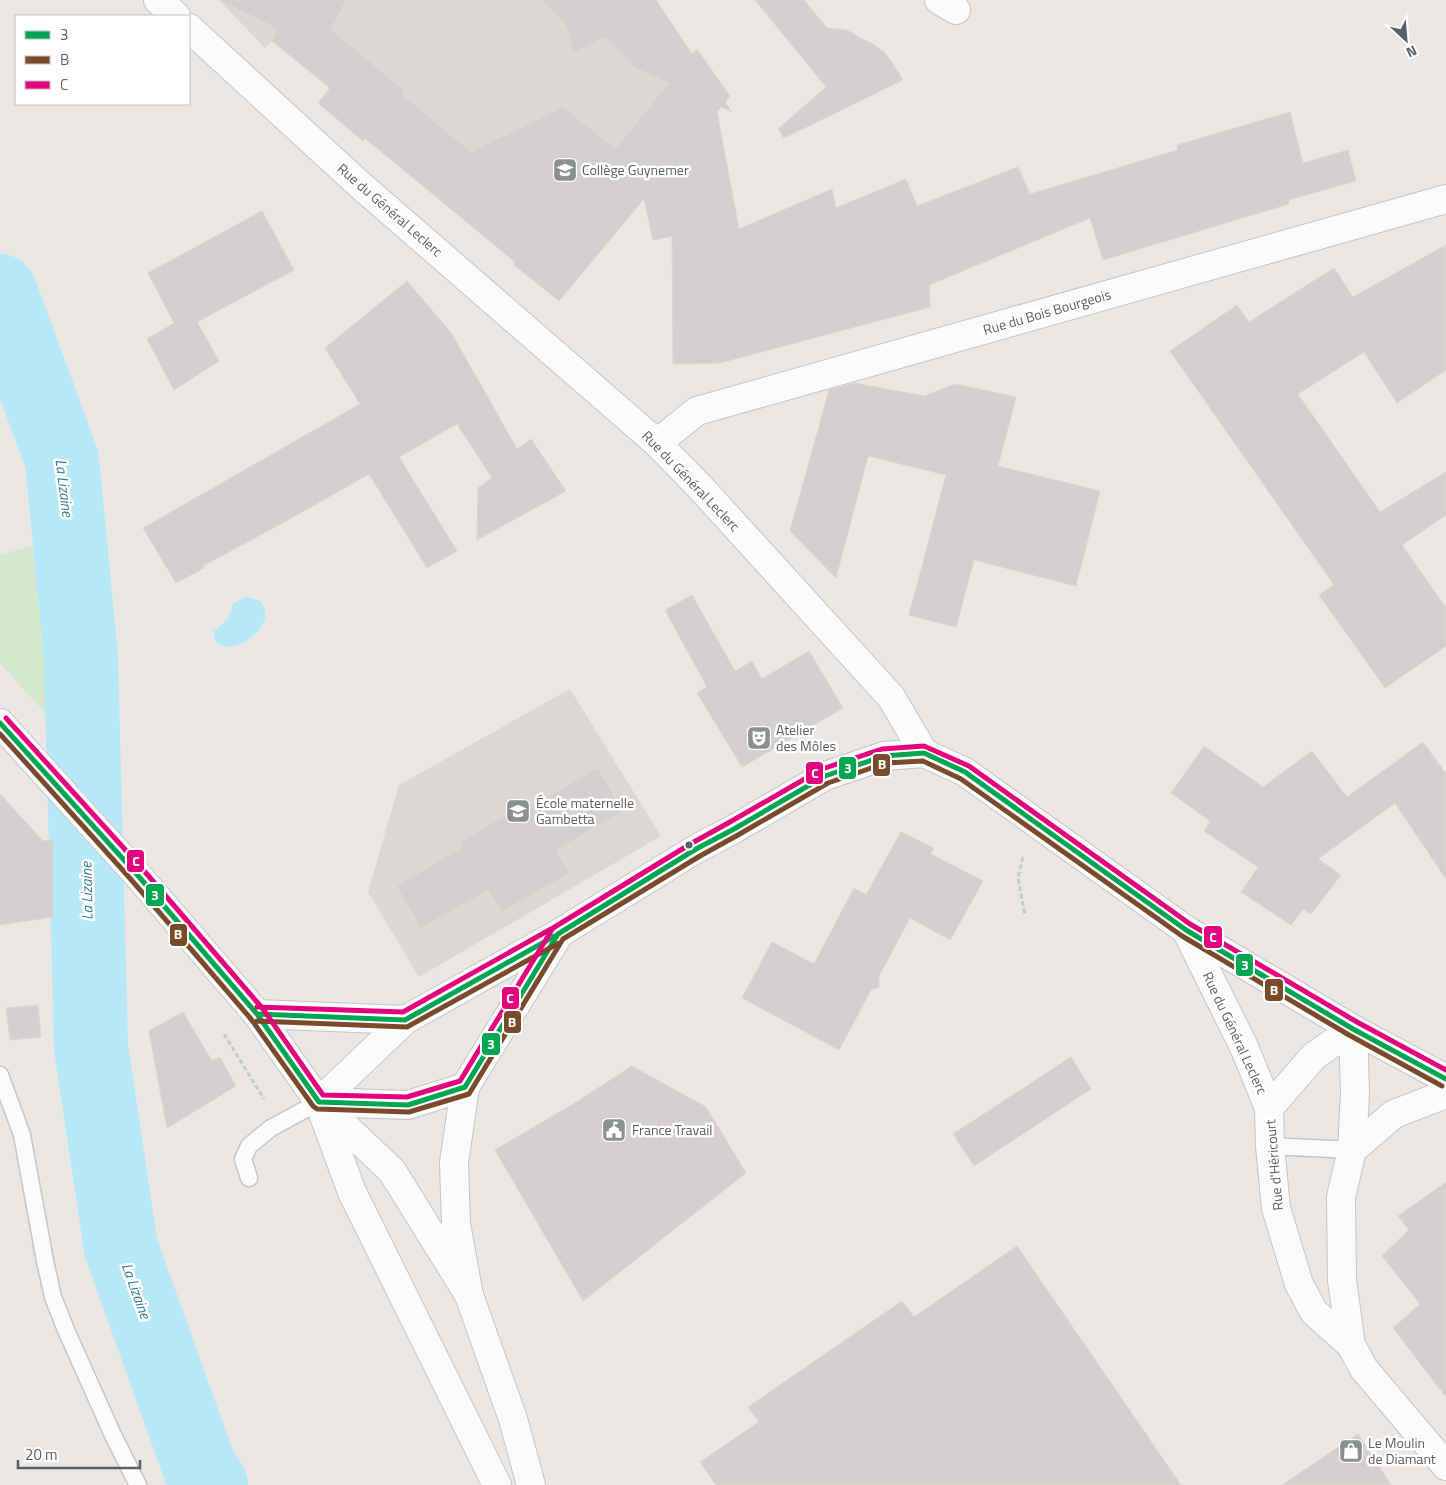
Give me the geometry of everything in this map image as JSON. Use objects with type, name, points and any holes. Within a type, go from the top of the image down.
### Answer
[{"type":"street","points":[[158,0],[175,15]]},
{"type":"street","name":"Rue du Général Leclerc","points":[[190,29],[359,184],[657,443],[700,487],[891,697],[924,753],[965,772],[1186,930],[1353,1029],[1446,1078]]},
{"type":"street","name":"Rue du Bois Bourgeois","points":[[657,443],[697,411],[1446,199]]},
{"type":"street","points":[[0,723],[134,871],[257,1014],[319,1102],[392,1171],[469,1295]]},
{"type":"street","points":[[319,1102],[405,1020],[558,934],[696,850],[825,776],[884,756],[924,753]]},
{"type":"street","name":"Rue du Général Leclerc","points":[[1186,930],[1244,1046],[1269,1108]]},
{"type":"street","points":[[531,1485],[513,1419],[469,1295],[456,1224],[454,1163],[465,1088],[558,934]]},
{"type":"street","points":[[257,1014],[405,1020]]},
{"type":"street","name":"Rue d'Héricourt","points":[[1352,1345],[1314,1312],[1300,1284],[1276,1208],[1270,1146],[1269,1108],[1314,1056],[1353,1029]]},
{"type":"street","name":"Rue d'Héricourt","points":[[1353,1029],[1355,1093],[1352,1150],[1341,1197],[1342,1280],[1352,1345],[1364,1368],[1446,1466]]},
{"type":"street","points":[[319,1102],[408,1105],[465,1088]]},
{"type":"street","points":[[1352,1150],[1394,1114],[1446,1094]]},
{"type":"street","points":[[319,1102],[352,1192],[497,1485]]},
{"type":"lane","points":[[0,1075],[22,1135],[53,1297],[112,1433],[138,1485]]},
{"type":"lane","points":[[249,1178],[243,1159],[249,1146],[271,1128],[319,1102]]},
{"type":"lane","points":[[1270,1146],[1352,1150]]},
{"type":"path","points":[[1025,915],[1018,878],[1033,820]]},
{"type":"path","points":[[222,1029],[280,1124]]},
{"type":"shaded area","name":"Collège Guynemer","points":[[219,0],[648,0],[693,54],[717,112],[738,223],[653,240],[644,199],[559,301],[513,264],[515,261],[318,103],[330,88],[272,41],[265,48]]},
{"type":"shaded area","name":"École maternelle Gambetta","points":[[570,689],[661,836],[419,977],[368,892],[399,785]]},
{"type":"green space","points":[[41,543],[49,591],[53,674],[48,716],[0,663],[0,555]]},
{"type":"water","points":[[245,597],[261,602],[265,611],[264,621],[251,638],[241,644],[231,647],[222,646],[216,641],[214,631],[228,619],[233,604]]},
{"type":"building","points":[[220,0],[346,0],[331,30],[405,91],[401,94],[471,152],[563,107],[615,149],[669,83],[634,67],[606,37],[574,53],[566,26],[542,0],[656,0],[692,54],[697,49],[730,96],[725,102],[732,112],[721,107],[717,112],[739,229],[832,189],[836,208],[906,179],[917,206],[1018,167],[1030,194],[1178,150],[1177,145],[1290,112],[1303,163],[1348,150],[1356,181],[1288,200],[1289,204],[1103,260],[1090,218],[929,285],[930,307],[720,363],[673,364],[672,236],[653,240],[644,199],[559,301],[513,264],[515,262],[365,138],[363,141],[318,103],[330,88],[272,41],[278,29]]},
{"type":"building","points":[[755,0],[804,0],[827,28],[846,30],[884,52],[903,80],[784,138],[778,129],[826,87]]},
{"type":"building","points":[[262,211],[294,270],[197,322],[219,361],[174,390],[147,339],[174,323],[148,273]]},
{"type":"building","points":[[1446,245],[1446,370],[1397,403],[1364,352],[1298,394],[1380,512],[1446,472],[1446,515],[1402,545],[1446,608],[1446,646],[1385,688],[1319,595],[1334,585],[1170,351],[1237,305],[1249,322],[1334,268],[1353,297]]},
{"type":"building","points":[[407,281],[452,334],[517,449],[531,439],[566,491],[477,540],[478,488],[492,478],[457,424],[399,457],[457,551],[427,568],[369,474],[203,566],[204,568],[176,583],[143,528],[360,404],[325,348]]},
{"type":"building","points":[[854,383],[924,396],[955,384],[1016,397],[998,466],[1100,491],[1076,586],[974,560],[956,627],[909,615],[946,475],[868,456],[836,578],[790,531],[829,390]]},
{"type":"building","name":"Atelier des Môles","points":[[692,595],[735,671],[752,661],[762,679],[809,651],[843,708],[742,767],[697,693],[707,687],[665,610]]},
{"type":"building","points":[[1423,742],[1446,774],[1446,879],[1395,803],[1318,859],[1341,875],[1311,914],[1303,909],[1291,925],[1241,892],[1258,867],[1204,831],[1210,821],[1171,793],[1204,746],[1263,787],[1312,751],[1347,797]]},
{"type":"building","points":[[598,768],[622,811],[556,850],[569,873],[502,912],[488,890],[421,928],[397,886],[463,847],[460,842],[529,802],[532,806]]},
{"type":"building","points":[[0,794],[43,841],[53,840],[53,917],[0,925]]},
{"type":"building","points":[[901,832],[934,848],[931,854],[983,881],[950,940],[910,918],[879,976],[879,987],[871,990],[839,1050],[742,998],[772,942],[814,964],[854,888],[866,895]]},
{"type":"building","points":[[38,1005],[41,1037],[10,1040],[6,1008]]},
{"type":"building","points":[[183,1012],[212,1061],[220,1057],[236,1086],[167,1128],[149,1031]]},
{"type":"building","points":[[1071,1057],[1091,1089],[974,1166],[953,1134]]},
{"type":"building","points":[[632,1066],[706,1107],[746,1173],[583,1301],[495,1150],[578,1101]]},
{"type":"building","points":[[1446,1182],[1446,1397],[1393,1328],[1420,1304],[1382,1256],[1409,1230],[1398,1216]]},
{"type":"building","points":[[1017,1246],[1181,1485],[716,1485],[700,1462],[759,1422],[748,1407],[902,1301],[914,1317]]},
{"type":"building","name":"Le Moulin de Diamant","points":[[1358,1434],[1391,1485],[1282,1485]]},
{"type":"waterway","name":"La Lizaine","points":[[0,291],[62,460],[81,657],[91,1047],[121,1248],[199,1466],[211,1485]]},
{"type":"transit line","name":"C","points":[[6,718],[140,866],[263,1009],[323,1095],[407,1097],[460,1081],[553,928],[692,843],[822,769],[882,749],[924,746],[969,766],[1190,924],[1357,1022],[1446,1070]]},
{"type":"transit line","name":"3","points":[[0,723],[134,871],[257,1014],[319,1102],[408,1105],[465,1087],[558,934],[696,849],[825,776],[884,756],[924,753],[965,772],[1186,930],[1353,1029],[1446,1079]]},
{"type":"transit line","name":"B","points":[[0,734],[128,876],[251,1019],[317,1109],[409,1112],[469,1094],[563,939],[700,856],[828,783],[886,763],[923,761],[961,779],[1182,936],[1349,1035],[1442,1086]]},
{"type":"transit line","name":"C","points":[[257,1007],[403,1012],[551,929]]},
{"type":"transit line","name":"3","points":[[257,1014],[405,1020],[555,936]]},
{"type":"transit line","name":"B","points":[[257,1021],[407,1027],[559,943]]},
{"type":"place","name":"Collège Guynemer","points":[[565,170]]},
{"type":"place","name":"Atelier des Môles","points":[[759,738]]},
{"type":"place","name":"École maternelle Gambetta","points":[[518,811]]},
{"type":"place","name":"France Travail","points":[[614,1130]]},
{"type":"place","name":"Le Moulin de Diamant","points":[[1351,1451]]}]
